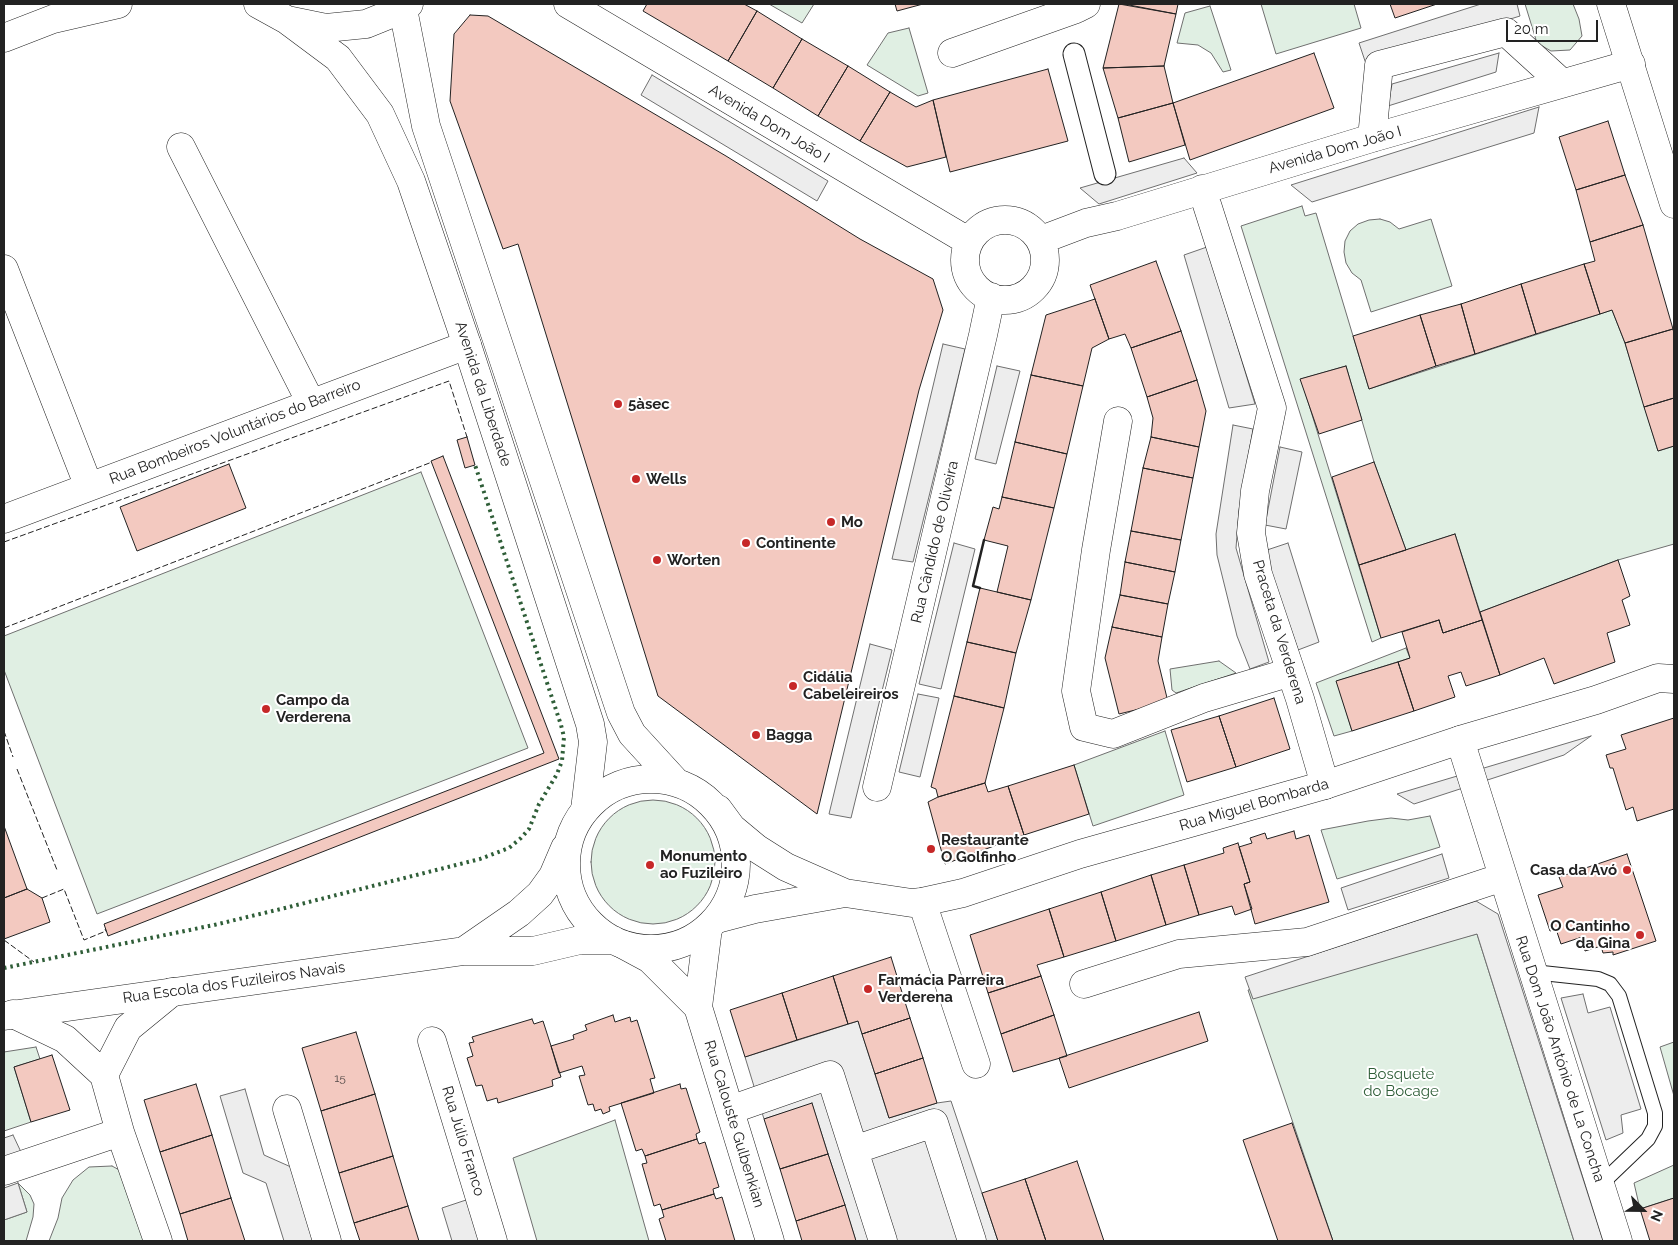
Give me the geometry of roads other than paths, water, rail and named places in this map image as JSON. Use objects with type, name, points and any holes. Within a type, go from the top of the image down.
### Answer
[{"type":"street","points":[[4,38],[54,19],[118,4]]},
{"type":"street","points":[[258,4],[287,20],[326,28],[366,24],[406,6]]},
{"type":"street","points":[[952,54],[1086,4]]},
{"type":"street","points":[[1611,4],[1674,204]]},
{"type":"street","name":"Avenida Dom João I","points":[[567,5],[968,241]]},
{"type":"street","name":"Avenida da Liberdade","points":[[406,6],[426,126],[621,713],[632,734],[675,781]]},
{"type":"street","name":"Avenida da Liberdade","points":[[287,20],[338,58],[380,114],[411,181],[467,345],[590,724],[593,742],[585,810]]},
{"type":"street","points":[[1372,138],[1379,65],[1506,32],[1562,83]]},
{"type":"street","points":[[1074,54],[1105,174]]},
{"type":"street","name":"Avenida Dom João I","points":[[1041,240],[1086,223],[1117,216],[1372,138],[1630,64]]},
{"type":"street","points":[[181,147],[311,403]]},
{"type":"street","name":"Praceta da Verderena","points":[[1202,189],[1272,408],[1255,491],[1251,533],[1258,574],[1291,672],[1325,785]]},
{"type":"street","points":[[1000,219],[1014,220],[1033,229],[1041,240],[1046,259],[1044,274],[1036,286],[1024,296],[1010,300],[997,300],[984,294],[974,286],[965,264],[968,241],[984,225],[1000,219]]},
{"type":"street","points":[[4,269],[89,487]]},
{"type":"street","name":"Rua Cândido de Oliveira","points":[[877,787],[984,335],[991,297]]},
{"type":"street","name":"Rua Bombeiros Voluntários do Barreiro","points":[[4,519],[467,345]]},
{"type":"street","points":[[1118,421],[1096,550],[1076,691],[1084,727],[1113,734],[1204,698],[1291,672]]},
{"type":"street","name":"Rua Miguel Bombarda","points":[[718,809],[732,828],[768,856],[786,867],[845,893],[912,903],[922,902],[963,894],[1080,854],[1325,785],[1460,740],[1596,700],[1669,673]]},
{"type":"street","name":"Rua Dom João António de La Concha","points":[[1460,740],[1618,1241]]},
{"type":"street","points":[[650,778],[675,781],[698,792],[718,809],[732,835],[737,864],[732,893],[712,923],[690,940],[668,948],[646,949],[618,943],[593,926],[578,908],[569,885],[566,861],[571,834],[585,810],[603,793],[626,782],[650,778]]},
{"type":"street","name":"Rua Escola dos Fuzileiros Navais","points":[[464,951],[519,913],[540,894],[553,876],[571,834]]},
{"type":"street","points":[[1084,984],[1179,954],[1307,942],[1503,877]]},
{"type":"street","name":"Rua Miguel Bombarda","points":[[712,923],[755,909],[845,893]]},
{"type":"street","points":[[922,902],[976,1064]]},
{"type":"street","name":"Rua Calouste Gulbenkian","points":[[698,1007],[712,923]]},
{"type":"street","name":"Rua Escola dos Fuzileiros Navais","points":[[8,1015],[464,951],[533,951],[580,940],[618,943]]},
{"type":"street","name":"Rua Calouste Gulbenkian","points":[[618,943],[650,959],[698,1007],[770,1241]]},
{"type":"street","points":[[104,1075],[128,1028],[172,992]]},
{"type":"street","points":[[8,1015],[65,1039],[104,1075],[120,1132],[158,1241]]},
{"type":"street","name":"Rua Júlio Franco","points":[[432,1041],[493,1241]]},
{"type":"street","points":[[730,1110],[830,1075],[884,1241]]},
{"type":"street","points":[[287,1109],[327,1241]]},
{"type":"street","points":[[854,1150],[934,1124],[972,1241]]},
{"type":"street","points":[[4,1171],[120,1132]]},
{"type":"lane","points":[[1533,972],[1598,979],[1610,984],[1619,996],[1656,1113],[1655,1126],[1648,1139],[1600,1185]]},
{"type":"place","name":"5àsec","points":[[618,404]]},
{"type":"place","name":"Wells","points":[[636,479]]},
{"type":"place","name":"Mo","points":[[831,522]]},
{"type":"place","name":"Continente","points":[[746,543]]},
{"type":"place","name":"Worten","points":[[657,560]]},
{"type":"place","name":"Cidália Cabeleireiros","points":[[793,686]]},
{"type":"place","name":"Campo da Verderena","points":[[266,709]]},
{"type":"place","name":"Bagga","points":[[756,735]]},
{"type":"place","name":"Restaurante O Golfinho","points":[[931,849]]},
{"type":"place","name":"Monumento ao Fuzileiro","points":[[650,865]]},
{"type":"place","name":"Casa da Avó","points":[[1627,870]]},
{"type":"place","name":"O Cantinho da Gina","points":[[1640,935]]},
{"type":"place","name":"Farmácia Parreira Verderena","points":[[868,989]]},
{"type":"park label","name":"Bosquete do Bocage","points":[[1401,1082]]}]
